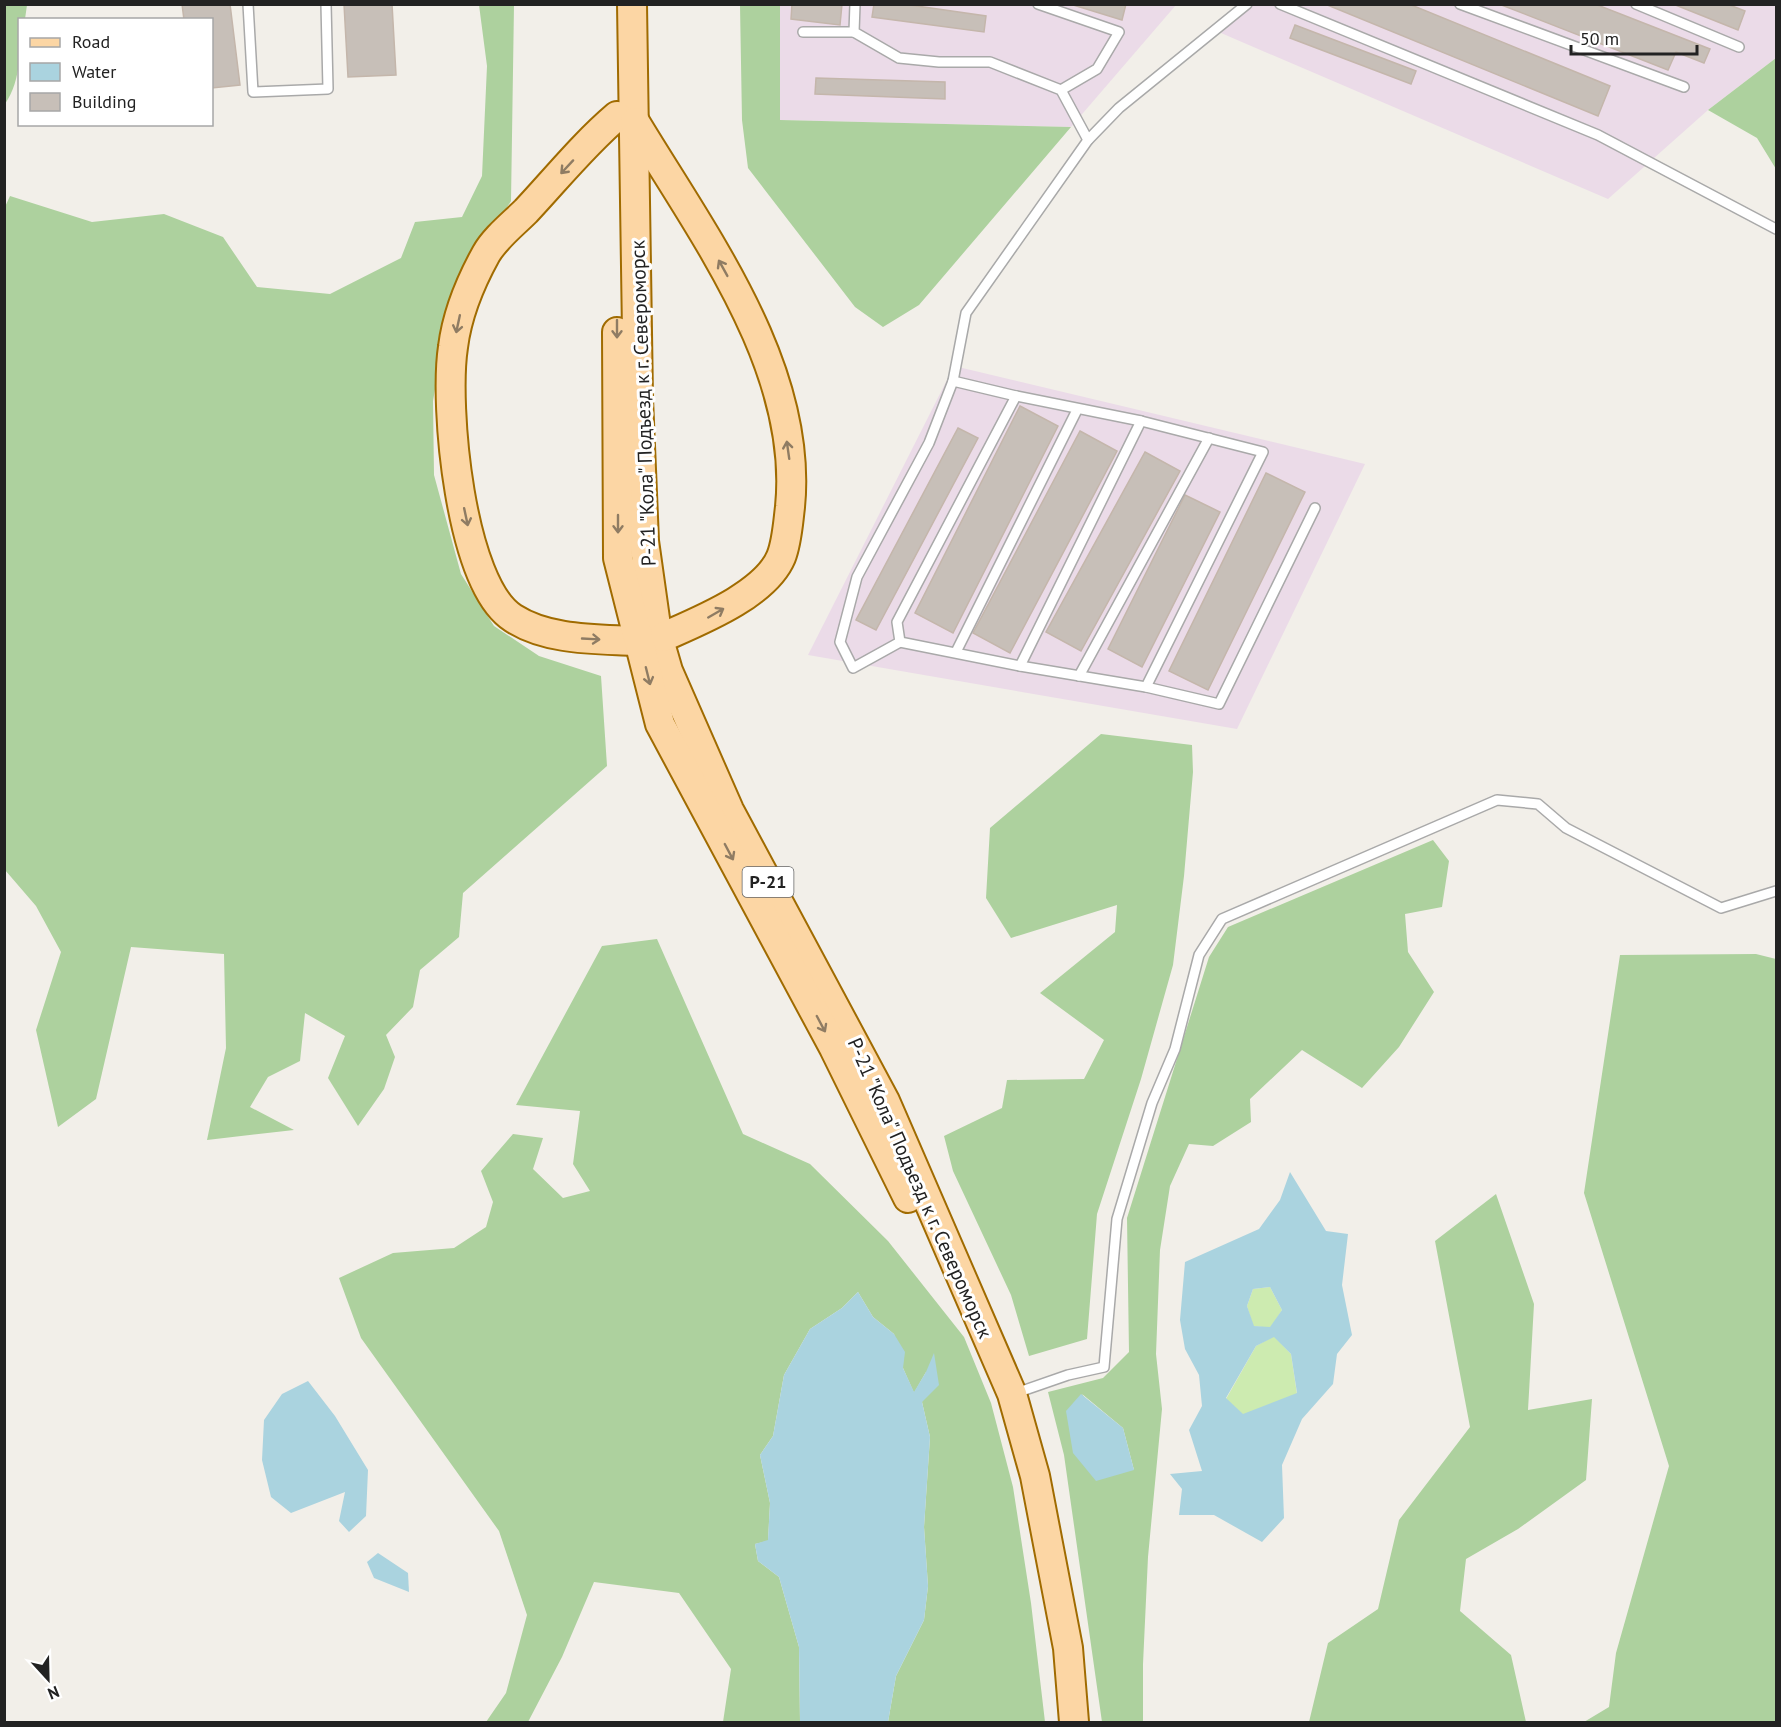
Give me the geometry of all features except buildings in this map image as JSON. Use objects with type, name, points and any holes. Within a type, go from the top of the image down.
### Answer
[{"type":"main road","points":[[619,4],[625,117],[618,558],[660,724],[834,1048],[1027,1446]]},
{"type":"main road","name":"Р-21 \"Кола\" Подъезд к г. Североморск","points":[[632,4],[625,117],[644,541],[657,633],[668,671],[729,810],[885,1101],[1012,1394],[1035,1476],[1068,1648],[1074,1722]]},
{"type":"main road","points":[[625,117],[718,259],[754,325],[780,399],[792,484],[781,557],[756,588],[710,617],[663,637]]},
{"type":"main road","points":[[625,117],[487,252],[461,308],[453,348],[451,402],[453,443],[465,516],[479,572],[494,598],[512,617],[532,627],[582,638],[632,641]]},
{"type":"lane","points":[[248,4],[253,92],[328,89],[326,4]]},
{"type":"lane","points":[[854,32],[855,4]]},
{"type":"lane","points":[[1038,4],[1119,32],[1097,69],[1061,90]]},
{"type":"lane","points":[[1247,4],[1119,108],[1088,140],[966,314],[953,381],[929,443],[857,577],[840,642],[852,668],[900,642],[1020,666],[1146,687],[1219,704],[1315,508]]},
{"type":"lane","points":[[1280,4],[1598,135],[1776,229]]},
{"type":"lane","points":[[1460,4],[1684,87]]},
{"type":"lane","points":[[1636,4],[1739,47]]},
{"type":"lane","points":[[803,32],[854,32],[899,58],[939,62],[990,62],[1061,90],[1088,140]]},
{"type":"lane","points":[[953,381],[1077,410],[1141,421],[1263,452],[1146,687]]},
{"type":"lane","points":[[900,642],[897,622],[1017,396]]},
{"type":"lane","points":[[956,652],[1077,410]]},
{"type":"lane","points":[[1020,666],[1141,421]]},
{"type":"lane","points":[[1079,676],[1209,438]]},
{"type":"lane","points":[[1012,1394],[1068,1375],[1104,1367],[1117,1219],[1152,1103],[1175,1049],[1199,955],[1222,919],[1497,800],[1538,804],[1566,828],[1721,908],[1776,891]]},
{"type":"shaded area","points":[[780,5],[1176,5],[1071,127],[779,120]]},
{"type":"shaded area","points":[[1251,5],[1776,5],[1776,58],[1708,110],[1608,199],[1221,33]]},
{"type":"shaded area","points":[[954,366],[1365,464],[1237,729],[808,655]]},
{"type":"green space","points":[[5,4],[27,5],[25,18],[18,18],[17,74],[11,94],[5,104]]},
{"type":"green space","points":[[479,5],[514,5],[511,201],[451,296],[433,401],[434,475],[461,574],[494,626],[539,656],[601,676],[607,766],[463,893],[459,937],[420,970],[413,1007],[386,1035],[395,1057],[384,1089],[358,1126],[328,1078],[345,1036],[305,1013],[300,1061],[268,1077],[250,1107],[294,1130],[207,1140],[226,1048],[224,954],[131,947],[96,1099],[58,1127],[36,1030],[61,952],[36,906],[5,870],[4,209],[10,196],[92,222],[164,214],[223,237],[257,287],[330,294],[401,258],[415,222],[462,217],[482,176],[487,66]]},
{"type":"green space","points":[[740,5],[780,5],[780,120],[1071,127],[919,305],[883,327],[855,307],[748,168],[742,120]]},
{"type":"green space","points":[[1776,58],[1776,169],[1757,138],[1708,110]]},
{"type":"green space","points":[[1101,734],[1192,745],[1193,772],[1184,876],[1173,965],[1141,1079],[1097,1214],[1087,1339],[1029,1356],[1011,1295],[953,1171],[944,1136],[1002,1108],[1007,1080],[1084,1079],[1104,1040],[1040,993],[1115,932],[1117,905],[1011,938],[986,898],[990,828]]},
{"type":"green space","points":[[1433,840],[1449,861],[1442,907],[1405,914],[1408,952],[1434,992],[1399,1047],[1362,1088],[1302,1050],[1250,1099],[1251,1122],[1213,1146],[1189,1144],[1170,1186],[1160,1250],[1156,1354],[1162,1409],[1148,1557],[1143,1722],[1102,1722],[1064,1455],[1048,1392],[1103,1378],[1129,1352],[1127,1218],[1209,957],[1228,927]],"holes":[[[1082,1394],[1123,1428],[1134,1470]]]},
{"type":"green space","points":[[657,939],[743,1134],[810,1164],[888,1241],[964,1337],[991,1403],[1013,1487],[1031,1603],[1045,1722],[888,1722],[896,1676],[924,1620],[928,1586],[924,1527],[930,1437],[922,1402],[926,1372],[914,1393],[903,1368],[894,1334],[873,1317],[858,1292],[842,1308],[810,1329],[784,1375],[773,1436],[760,1455],[770,1503],[768,1541],[755,1544],[758,1561],[779,1577],[799,1647],[800,1722],[723,1722],[731,1669],[679,1593],[594,1582],[562,1657],[528,1722],[486,1722],[506,1693],[527,1615],[499,1531],[361,1338],[339,1278],[393,1253],[454,1248],[486,1227],[493,1202],[481,1171],[513,1134],[543,1138],[533,1169],[563,1198],[590,1191],[573,1164],[580,1111],[516,1105],[602,946]]},
{"type":"green space","points":[[1756,954],[1776,959],[1776,1722],[1584,1722],[1609,1707],[1616,1653],[1669,1466],[1584,1193],[1620,955]]},
{"type":"green space","points":[[1496,1194],[1534,1304],[1528,1410],[1592,1399],[1586,1480],[1518,1529],[1466,1559],[1460,1611],[1511,1655],[1526,1722],[1309,1722],[1328,1643],[1378,1609],[1399,1520],[1470,1427],[1435,1241]]},
{"type":"green space","points":[[1270,1287],[1282,1310],[1271,1328],[1253,1326],[1247,1306],[1253,1289]]},
{"type":"green space","points":[[1274,1336],[1291,1354],[1297,1394],[1243,1415],[1226,1399],[1256,1346]]},
{"type":"water","points":[[1290,1172],[1326,1231],[1348,1234],[1342,1285],[1352,1335],[1337,1354],[1333,1384],[1302,1419],[1282,1465],[1284,1518],[1262,1542],[1214,1515],[1179,1515],[1182,1489],[1170,1474],[1202,1471],[1189,1430],[1202,1406],[1199,1375],[1185,1349],[1180,1320],[1185,1262],[1259,1229],[1280,1200]],"holes":[[[1270,1287],[1282,1310],[1270,1327],[1254,1326],[1247,1306],[1253,1289]],[[1274,1337],[1291,1354],[1297,1393],[1243,1414],[1226,1398],[1256,1346]]]},
{"type":"water","points":[[858,1292],[873,1317],[894,1334],[905,1352],[903,1368],[914,1392],[934,1353],[939,1385],[922,1402],[930,1437],[924,1527],[928,1586],[924,1620],[896,1676],[888,1722],[800,1722],[799,1647],[779,1577],[758,1561],[755,1544],[768,1540],[770,1503],[760,1455],[773,1436],[784,1375],[810,1329],[842,1308]]},
{"type":"water","points":[[308,1381],[335,1416],[368,1470],[366,1516],[349,1532],[339,1521],[345,1492],[291,1513],[271,1497],[262,1460],[264,1420],[282,1394]]},
{"type":"water","points":[[1081,1394],[1123,1428],[1134,1470],[1096,1481],[1073,1453],[1066,1411]]},
{"type":"water","points":[[378,1553],[408,1573],[409,1592],[374,1578],[367,1562]]}]
